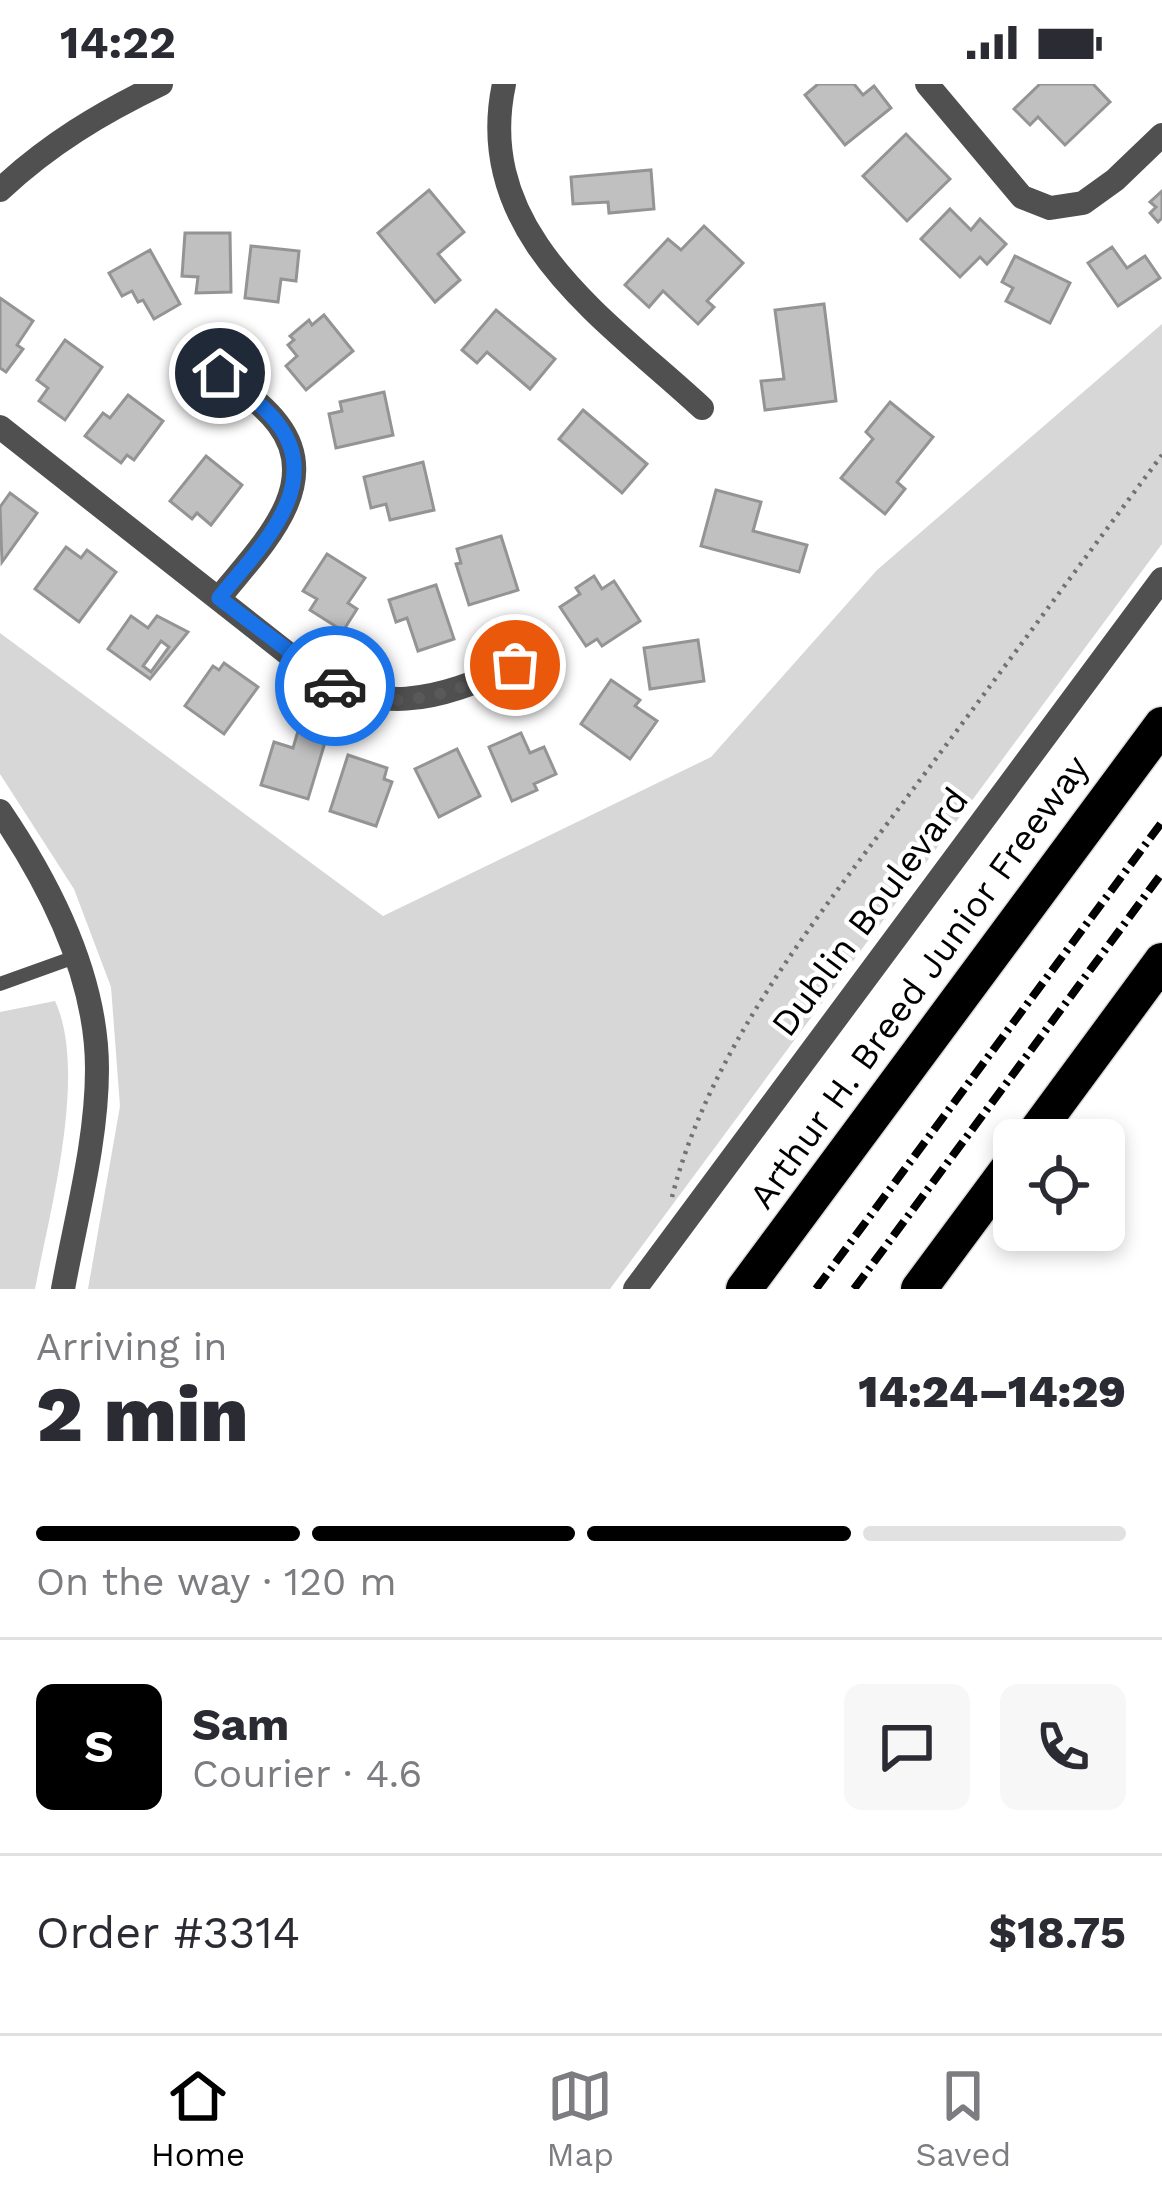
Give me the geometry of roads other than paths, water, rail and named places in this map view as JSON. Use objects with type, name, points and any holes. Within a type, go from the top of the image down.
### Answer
[{"type":"highway","name":"Arthur H. Breed Junior Freeway","points":[[745,1289],[1162,725]]},
{"type":"highway","points":[[1045,1119],[1162,961]]},
{"type":"highway","points":[[919,1289],[993,1189]]},
{"type":"street","points":[[0,190],[88,120],[161,84]]},
{"type":"street","points":[[503,84],[498,105],[500,159],[514,206],[534,245],[574,290],[702,408]]},
{"type":"street","points":[[927,84],[1022,197],[1050,208],[1082,203],[1115,180],[1162,135]]},
{"type":"street","points":[[219,598],[278,524],[294,473],[280,426],[220,373]]},
{"type":"street","points":[[0,427],[314,674],[361,696],[415,699],[515,665]]},
{"type":"street","name":"Dublin Boulevard","points":[[635,1289],[1162,579]]},
{"type":"street","points":[[0,812],[37,872],[76,957],[92,1017],[97,1068],[89,1144],[63,1289]]},
{"type":"lane","points":[[0,984],[76,957]]},
{"type":"railway","points":[[816,1289],[1162,822]]},
{"type":"railway","points":[[854,1289],[1162,873]]}]
